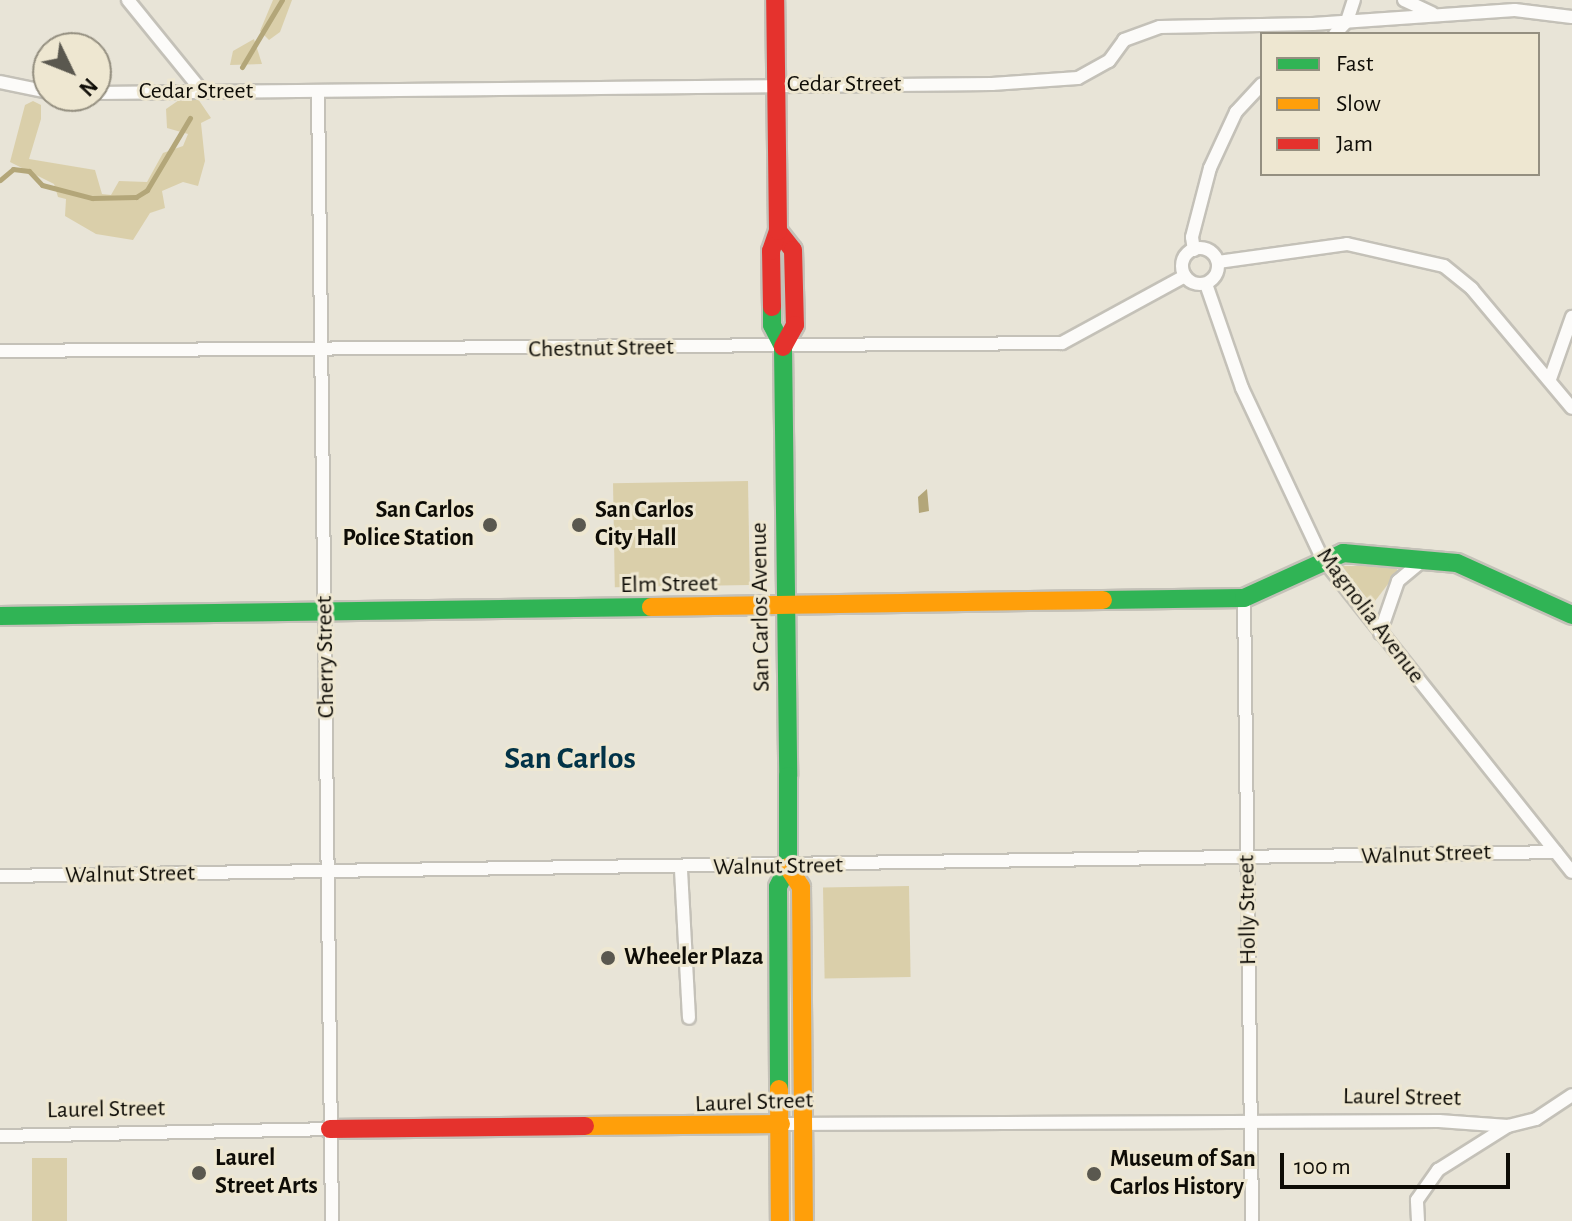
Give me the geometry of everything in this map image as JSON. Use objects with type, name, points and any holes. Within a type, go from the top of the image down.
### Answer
[{"type":"street","points":[[128,0],[202,91]]},
{"type":"street","name":"San Carlos Avenue","points":[[775,0],[778,231],[771,251],[772,325],[783,347],[788,867],[778,887],[780,1221]]},
{"type":"street","points":[[1337,32],[1347,21],[1354,0]]},
{"type":"street","points":[[1404,0],[1432,13]]},
{"type":"street","name":"Cedar Street","points":[[112,93],[992,84],[1078,78],[1109,61],[1124,40],[1160,27],[1347,21],[1432,13],[1515,10],[1572,17]]},
{"type":"street","points":[[0,82],[32,89]]},
{"type":"street","points":[[1218,262],[1213,279],[1206,284],[1185,276],[1183,264],[1194,250],[1192,237],[1210,168],[1236,112],[1260,86]]},
{"type":"street","name":"Cherry Street","points":[[318,92],[324,352],[332,1221]]},
{"type":"street","points":[[1218,262],[1347,244],[1444,266],[1472,289],[1572,408]]},
{"type":"street","points":[[1194,250],[1206,249],[1218,262]]},
{"type":"street","name":"Chestnut Street","points":[[0,351],[324,352],[1062,343],[1185,276]]},
{"type":"street","name":"Magnolia Avenue","points":[[1206,284],[1242,388],[1322,558],[1572,872]]},
{"type":"street","points":[[1550,379],[1572,317]]},
{"type":"street","name":"Elm Street","points":[[0,616],[325,615],[1244,598],[1322,558],[1343,553],[1457,563],[1572,615]]},
{"type":"street","points":[[1380,633],[1398,581],[1425,558]]},
{"type":"street","name":"Holly Street","points":[[1244,598],[1252,1221]]},
{"type":"street","name":"Walnut Street","points":[[0,876],[681,870],[1556,852]]},
{"type":"street","name":"San Carlos Avenue","points":[[788,867],[801,887],[804,1221]]},
{"type":"street","points":[[681,870],[689,1018]]},
{"type":"street","points":[[1418,1221],[1417,1200],[1438,1170],[1508,1126],[1536,1119],[1572,1095]]},
{"type":"street","name":"Laurel Street","points":[[0,1136],[781,1124],[1439,1121],[1508,1126]]},
{"type":"shaded area","points":[[273,0],[292,0],[280,32],[269,40],[260,31]]},
{"type":"shaded area","points":[[254,39],[262,64],[230,65],[233,51]]},
{"type":"shaded area","points":[[182,98],[198,99],[211,118],[201,123],[205,161],[198,186],[183,182],[162,191],[165,208],[150,213],[133,240],[96,234],[65,216],[66,199],[58,197],[54,184],[10,162],[25,105],[32,102],[32,112],[41,112],[41,119],[29,159],[95,170],[102,194],[111,195],[119,181],[147,182],[163,153],[183,146],[188,134],[167,128],[166,109]]},
{"type":"shaded area","points":[[748,481],[750,585],[615,587],[613,483]]},
{"type":"shaded area","points":[[927,489],[929,511],[919,513],[918,497]]},
{"type":"shaded area","points":[[1342,566],[1395,566],[1398,571],[1372,605]]},
{"type":"shaded area","points":[[909,886],[911,977],[825,978],[823,888]]},
{"type":"shaded area","points":[[32,1158],[67,1158],[67,1221],[32,1221]]},
{"type":"waterway","points":[[242,67],[282,0]]},
{"type":"waterway","points":[[0,180],[13,169],[29,171],[42,185],[92,198],[136,197],[147,190],[190,118]]},
{"type":"traffic: fast","points":[[772,307],[772,325],[783,347],[788,776],[788,867],[778,887],[779,1089]]},
{"type":"traffic: fast","points":[[1103,600],[1244,598],[1343,553],[1457,563],[1572,615]]},
{"type":"traffic: fast","points":[[0,616],[651,607]]},
{"type":"traffic: slow","points":[[651,607],[1103,600]]},
{"type":"traffic: slow","points":[[788,867],[801,887],[804,1221]]},
{"type":"traffic: slow","points":[[779,1089],[780,1221]]},
{"type":"traffic: slow","points":[[585,1126],[781,1124]]},
{"type":"traffic: jam","points":[[772,307],[771,251],[778,231],[775,0]]},
{"type":"traffic: jam","points":[[778,231],[793,250],[795,325],[783,347]]},
{"type":"traffic: jam","points":[[330,1129],[585,1126]]},
{"type":"place","name":"San Carlos Police Station","points":[[490,525]]},
{"type":"place","name":"San Carlos City Hall","points":[[579,525]]},
{"type":"place","name":"Wheeler Plaza","points":[[608,958]]},
{"type":"place","name":"Laurel Street Arts","points":[[199,1173]]},
{"type":"place","name":"Museum of San Carlos History","points":[[1094,1174]]},
{"type":"district","name":"San Carlos","points":[[570,758]]}]
